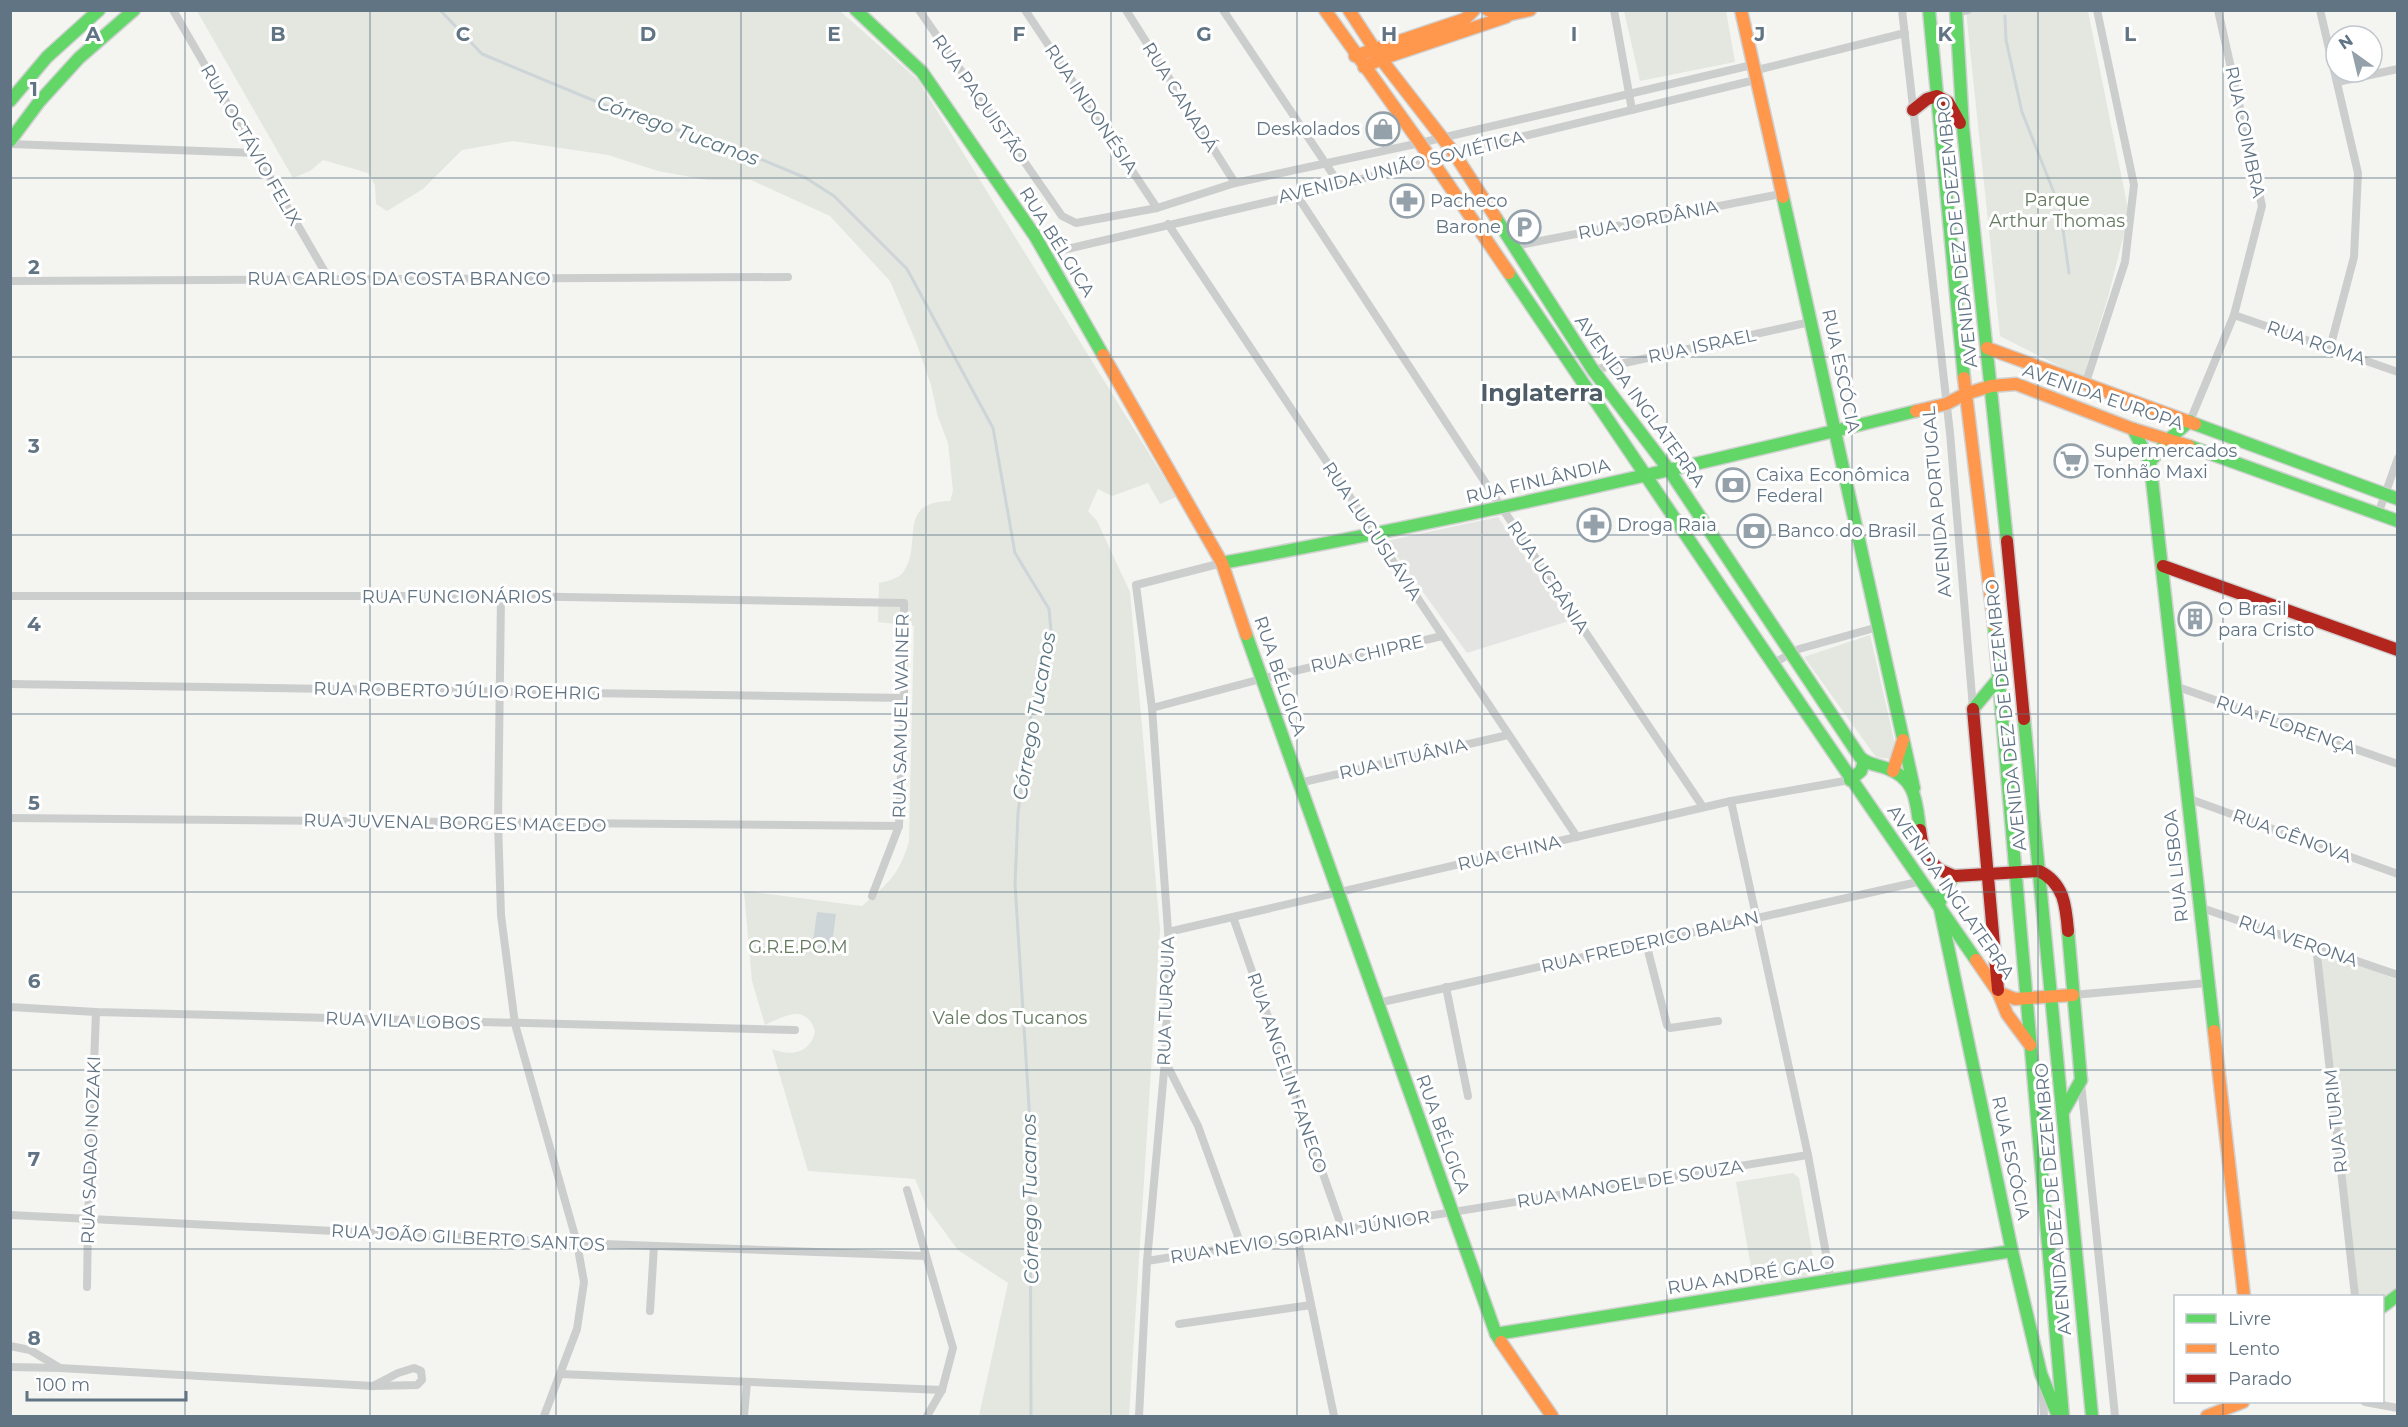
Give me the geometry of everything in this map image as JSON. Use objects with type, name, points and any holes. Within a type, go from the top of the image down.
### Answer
[{"type":"main road","points":[[10,101],[47,57],[99,10]]},
{"type":"main road","points":[[10,142],[39,102],[80,58],[134,10]]},
{"type":"main road","points":[[858,12],[873,10]]},
{"type":"main road","name":"AVENIDA INGLATERRA","points":[[1325,10],[1420,143],[1774,663],[1850,780],[1939,904],[1998,992],[2015,999],[2073,995]]},
{"type":"main road","name":"AVENIDA INGLATERRA","points":[[1348,10],[1454,153],[1593,370],[1669,470],[1864,761],[1893,771],[1914,791],[1923,848],[1930,861],[1940,870],[1954,876],[2039,872]]},
{"type":"main road","points":[[1364,67],[1378,53],[1466,19],[1474,10]]},
{"type":"main road","points":[[1488,10],[1497,16],[1511,15]]},
{"type":"main road","points":[[1356,56],[1378,53],[1530,10]]},
{"type":"main road","name":"RUA ESCÓCIA","points":[[1741,10],[1914,791]]},
{"type":"main road","name":"AVENIDA DEZ DE DEZEMBRO","points":[[1929,10],[1965,394],[1999,678],[2060,1416]]},
{"type":"main road","points":[[1935,10],[1940,16],[1960,11]]},
{"type":"main road","name":"AVENIDA DEZ DE DEZEMBRO","points":[[1960,11],[1963,128],[1991,386],[2092,1416]]},
{"type":"main road","name":"RUA BÉLGICA","points":[[858,12],[922,72],[1046,254],[1222,563],[1261,679],[1496,1334],[1552,1416]]},
{"type":"main road","points":[[1913,110],[1927,99],[1937,96],[1948,102],[1963,128]]},
{"type":"main road","points":[[1537,317],[1551,307]]},
{"type":"main road","points":[[1549,333],[1562,323]]},
{"type":"main road","name":"AVENIDA EUROPA","points":[[1987,348],[2391,496]]},
{"type":"main road","name":"AVENIDA EUROPA","points":[[1946,404],[1965,394],[1991,386],[2016,384],[2133,429],[2169,439],[2397,521]]},
{"type":"main road","name":"RUA FINLÂNDIA","points":[[1222,563],[1374,536],[1502,508],[1946,404]]},
{"type":"main road","points":[[2133,429],[2151,462],[2169,439],[2190,421]]},
{"type":"main road","name":"RUA LISBOA","points":[[2151,462],[2207,983],[2244,1295]]},
{"type":"main road","points":[[2163,566],[2397,650]]},
{"type":"main road","points":[[1973,709],[1999,678]]},
{"type":"main road","name":"AVENIDA PORTUGAL","points":[[1973,709],[1998,992]]},
{"type":"main road","name":"RUA ESCÓCIA","points":[[1893,771],[1903,739]]},
{"type":"main road","points":[[1850,780],[1861,771],[1864,761]]},
{"type":"main road","points":[[2039,872],[2048,874],[2059,885],[2066,902],[2081,1080],[2063,1112]]},
{"type":"main road","points":[[1939,904],[1954,876]]},
{"type":"main road","name":"RUA ESCÓCIA","points":[[1939,904],[2012,1251],[2041,1374],[2060,1416]]},
{"type":"main road","points":[[1998,992],[2002,1005],[2013,1024],[2030,1045]]},
{"type":"main road","name":"RUA ANDRÉ GALO","points":[[1496,1334],[2012,1251]]},
{"type":"main road","points":[[2384,1305],[2397,1295]]},
{"type":"main road","points":[[2206,1416],[2238,1403]]},
{"type":"street","name":"RUA OCTÁVIO FELIX","points":[[173,10],[329,279]]},
{"type":"street","name":"RUA PAQUISTÃO","points":[[919,10],[1062,216]]},
{"type":"street","name":"RUA INDONÉSIA","points":[[1025,10],[1157,208]]},
{"type":"street","name":"RUA CANADÁ","points":[[1126,10],[1235,183]]},
{"type":"street","points":[[1223,10],[1340,185]]},
{"type":"street","points":[[1614,10],[1632,110]]},
{"type":"street","name":"AVENIDA PORTUGAL","points":[[1902,10],[1946,404],[1973,709]]},
{"type":"street","points":[[2085,385],[2125,262],[2134,185],[2097,10]]},
{"type":"street","name":"RUA COIMBRA","points":[[2190,421],[2234,315],[2262,206],[2218,10]]},
{"type":"street","points":[[2320,10],[2324,27]]},
{"type":"street","points":[[1754,72],[1905,33]]},
{"type":"street","name":"AVENIDA UNIÃO SOVIÉTICA","points":[[1062,216],[1076,223],[1157,208],[1235,183],[1420,143],[1628,93],[1754,72]]},
{"type":"street","name":"AVENIDA UNIÃO SOVIÉTICA","points":[[1046,254],[1340,185],[1430,159],[1632,110],[1754,72]]},
{"type":"street","points":[[2330,348],[2354,257],[2358,173],[2337,84]]},
{"type":"street","points":[[10,142],[256,153]]},
{"type":"street","name":"RUA UCRÂNIA","points":[[1296,194],[1502,508],[1703,807]]},
{"type":"street","name":"RUA JORDÂNIA","points":[[1514,246],[1781,194]]},
{"type":"street","name":"RUA LUGUSLÁVIA","points":[[1168,224],[1374,536],[1577,837]]},
{"type":"street","name":"RUA CARLOS DA COSTA BRANCO","points":[[10,281],[788,277]]},
{"type":"street","name":"RUA ROMA","points":[[2234,315],[2397,372]]},
{"type":"street","name":"RUA ISRAEL","points":[[1593,370],[1810,322]]},
{"type":"street","points":[[2378,514],[2391,496],[2397,458]]},
{"type":"street","name":"RUA FINLÂNDIA","points":[[1136,585],[1222,563]]},
{"type":"street","name":"RUA TURQUIA","points":[[1136,585],[1152,708],[1168,932],[1165,1060],[1148,1261],[1139,1416]]},
{"type":"street","name":"RUA FUNCIONÁRIOS","points":[[10,596],[501,596],[904,603]]},
{"type":"street","points":[[501,596],[498,823],[501,915],[515,1024],[577,1243],[584,1282],[578,1329],[544,1416]]},
{"type":"street","name":"RUA SAMUEL WAINER","points":[[872,896],[899,826],[904,698],[904,603]]},
{"type":"street","points":[[1774,663],[1791,652],[1878,627]]},
{"type":"street","name":"RUA CHIPRE","points":[[1152,708],[1261,679],[1442,636]]},
{"type":"street","name":"RUA ROBERTO JÚLIO ROEHRIG","points":[[10,684],[904,698]]},
{"type":"street","name":"RUA FLORENÇA","points":[[2175,686],[2397,764]]},
{"type":"street","name":"RUA LITUÂNIA","points":[[1299,783],[1508,735]]},
{"type":"street","name":"RUA CHINA","points":[[1168,932],[1703,807],[1850,780]]},
{"type":"street","name":"RUA GÊNOVA","points":[[2187,798],[2397,873]]},
{"type":"street","points":[[1731,801],[1808,1155],[1831,1281]]},
{"type":"street","name":"RUA JUVENAL BORGES MACEDO","points":[[10,818],[899,826]]},
{"type":"street","name":"RUA FREDERICO BALAN","points":[[1378,1003],[1922,881]]},
{"type":"street","name":"RUA VERONA","points":[[2199,907],[2397,975]]},
{"type":"street","name":"RUA ANGELIN FANECO","points":[[1233,917],[1342,1228]]},
{"type":"street","points":[[1646,943],[1667,1025],[1670,1028],[1718,1021]]},
{"type":"street","name":"RUA TURIM","points":[[2316,946],[2355,1295]]},
{"type":"street","points":[[2073,995],[2207,983]]},
{"type":"street","points":[[1446,987],[1468,1096]]},
{"type":"street","name":"RUA VILA LOBOS","points":[[10,1007],[96,1012],[795,1030]]},
{"type":"street","name":"RUA SADAO NOZAKI","points":[[87,1287],[96,1012]]},
{"type":"street","points":[[1165,1060],[1198,1126],[1241,1245]]},
{"type":"street","points":[[2081,1080],[2115,1416]]},
{"type":"street","name":"RUA MANOEL DE SOUZA","points":[[1452,1213],[1808,1155]]},
{"type":"street","points":[[907,1190],[953,1348],[942,1390],[927,1416]]},
{"type":"street","name":"RUA NEVIO SORIANI JÚNIOR","points":[[1148,1261],[1342,1228],[1452,1213]]},
{"type":"street","name":"RUA JOÃO GILBERTO SANTOS","points":[[10,1215],[577,1243],[925,1257]]},
{"type":"street","points":[[1297,1236],[1334,1416]]},
{"type":"street","points":[[650,1311],[654,1246]]},
{"type":"street","points":[[1179,1324],[1311,1305]]},
{"type":"street","points":[[10,1346],[24,1348],[60,1368]]},
{"type":"street","points":[[27,1368],[34,1362],[34,1354]]},
{"type":"street","points":[[10,1367],[60,1368],[373,1386],[398,1387],[417,1385],[422,1380],[421,1371],[414,1368],[398,1373],[373,1386]]},
{"type":"street","points":[[398,1373],[396,1378],[398,1387]]},
{"type":"street","points":[[560,1374],[942,1390]]},
{"type":"street","points":[[2041,1374],[2044,1416]]},
{"type":"street","points":[[744,1416],[747,1382]]},
{"type":"street","points":[[2373,1403],[2397,1408]]},
{"type":"shaded area","points":[[1498,517],[1569,621],[1467,653],[1386,541]]},
{"type":"shaded area","points":[[817,912],[836,914],[831,952],[812,949]]},
{"type":"green space","name":"Vale dos Tucanos","points":[[197,11],[840,11],[918,80],[1176,497],[1160,504],[1148,483],[1112,496],[1098,489],[1088,511],[1097,521],[1130,592],[1160,929],[1129,1416],[979,1416],[1008,1283],[958,1250],[927,1208],[915,1179],[808,1171],[772,1049],[786,1053],[799,1051],[809,1044],[815,1031],[811,1022],[800,1014],[787,1016],[765,1025],[752,981],[744,891],[862,906],[896,872],[909,842],[914,626],[878,622],[879,583],[896,578],[904,571],[912,548],[917,516],[923,508],[933,503],[950,501],[953,491],[948,443],[938,417],[931,385],[916,342],[890,281],[830,216],[751,180],[708,180],[658,171],[608,155],[513,141],[462,150],[423,189],[387,211],[376,204],[375,185],[368,173],[323,160],[310,171],[293,178]]},
{"type":"green space","points":[[1624,11],[1726,11],[1735,62],[1640,81]]},
{"type":"green space","name":"Parque Arthur Thomas","points":[[1966,11],[2088,11],[2129,214],[2108,297],[2083,378],[2000,336]]},
{"type":"green space","points":[[1870,635],[1897,753],[1890,759],[1876,757],[1804,657]]},
{"type":"green space","points":[[2316,946],[2397,980],[2398,1294],[2384,1306],[2384,1295],[2355,1295]]},
{"type":"green space","points":[[1793,1173],[1799,1178],[1814,1262],[1813,1271],[1806,1277],[1754,1284],[1736,1182]]},
{"type":"waterway","name":"Córrego Tucanos","points":[[440,10],[482,54],[643,121],[712,139],[806,178],[834,196],[907,269],[993,428],[1015,553],[1049,609],[1052,641],[1038,673],[1032,706],[1018,813],[1015,884],[1030,1122],[1031,1416]]},
{"type":"waterway","points":[[2005,16],[2006,40],[2022,112],[2060,208],[2069,273]]},
{"type":"traffic: fast","points":[[10,101],[47,57],[99,10]]},
{"type":"traffic: fast","points":[[10,141],[39,102],[79,58],[134,10]]},
{"type":"traffic: fast","points":[[856,10],[922,72],[1035,236],[1103,355]]},
{"type":"traffic: fast","points":[[1929,10],[1964,378]]},
{"type":"traffic: fast","points":[[1956,10],[1963,128],[2007,541]]},
{"type":"traffic: fast","points":[[1783,197],[1914,788]]},
{"type":"traffic: fast","points":[[1496,218],[1593,370],[1669,470],[1860,757],[1869,763],[1896,773],[1909,785],[1916,801],[1920,830]]},
{"type":"traffic: fast","points":[[1509,273],[1976,960]]},
{"type":"traffic: fast","points":[[1222,563],[1570,492],[1916,411]]},
{"type":"traffic: fast","points":[[2190,421],[2169,439],[2150,462],[2214,1031]]},
{"type":"traffic: fast","points":[[2195,424],[2398,499]]},
{"type":"traffic: fast","points":[[2133,429],[2150,462]]},
{"type":"traffic: fast","points":[[2189,446],[2398,521]]},
{"type":"traffic: fast","points":[[1994,625],[2063,1416]]},
{"type":"traffic: fast","points":[[1246,634],[1496,1334],[1501,1342]]},
{"type":"traffic: fast","points":[[1973,709],[1999,678]]},
{"type":"traffic: fast","points":[[2024,719],[2092,1416]]},
{"type":"traffic: fast","points":[[1850,780],[1861,771],[1864,761]]},
{"type":"traffic: fast","points":[[1954,876],[1939,904],[2012,1251],[2041,1374],[2058,1416]]},
{"type":"traffic: fast","points":[[2068,931],[2081,1080]]},
{"type":"traffic: fast","points":[[2063,1112],[2081,1080]]},
{"type":"traffic: fast","points":[[1496,1334],[2012,1251]]},
{"type":"traffic: fast","points":[[2384,1306],[2398,1295]]},
{"type":"traffic: slow","points":[[1325,10],[1509,273]]},
{"type":"traffic: slow","points":[[1349,10],[1381,59],[1454,153],[1496,218]]},
{"type":"traffic: slow","points":[[1355,56],[1465,19],[1474,10]]},
{"type":"traffic: slow","points":[[1488,10],[1503,16],[1530,10]]},
{"type":"traffic: slow","points":[[1741,10],[1783,197]]},
{"type":"traffic: slow","points":[[1364,67],[1381,59],[1506,17]]},
{"type":"traffic: slow","points":[[1987,348],[2195,424]]},
{"type":"traffic: slow","points":[[1103,355],[1222,563],[1246,634]]},
{"type":"traffic: slow","points":[[1964,378],[1994,625]]},
{"type":"traffic: slow","points":[[1916,411],[1946,404],[1965,394],[1991,386],[2016,384],[2133,429],[2189,446]]},
{"type":"traffic: slow","points":[[1893,771],[1903,740]]},
{"type":"traffic: slow","points":[[1976,960],[1998,992],[2015,999],[2073,995]]},
{"type":"traffic: slow","points":[[1998,992],[2007,1014],[2030,1045]]},
{"type":"traffic: slow","points":[[2214,1031],[2244,1295]]},
{"type":"traffic: slow","points":[[1501,1342],[1552,1416]]},
{"type":"traffic: slow","points":[[2207,1416],[2240,1403]]},
{"type":"traffic: jam","points":[[1913,110],[1927,99],[1937,96],[1948,102],[1960,123]]},
{"type":"traffic: jam","points":[[2007,541],[2024,719]]},
{"type":"traffic: jam","points":[[2163,566],[2398,650]]},
{"type":"traffic: jam","points":[[1973,709],[1998,990]]},
{"type":"traffic: jam","points":[[1920,830],[1923,848],[1930,861],[1940,870],[1954,876],[2039,871],[2047,876],[2054,882],[2062,896],[2068,931]]},
{"type":"place","name":"Deskolados","points":[[1383,129]]},
{"type":"place","name":"Pacheco","points":[[1407,201]]},
{"type":"place","name":"Barone","points":[[1524,227]]},
{"type":"place","name":"Supermercados Tonhão Maxi","points":[[2071,461]]},
{"type":"place","name":"Caixa Econômica Federal","points":[[1733,485]]},
{"type":"place","name":"Droga Raia","points":[[1594,525]]},
{"type":"place","name":"Banco do Brasil","points":[[1754,531]]},
{"type":"place","name":"O Brasil para Cristo","points":[[2195,619]]},
{"type":"district","name":"Inglaterra","points":[[1542,392]]},
{"type":"park label","name":"G.R.E.PO.M","points":[[798,947]]}]
